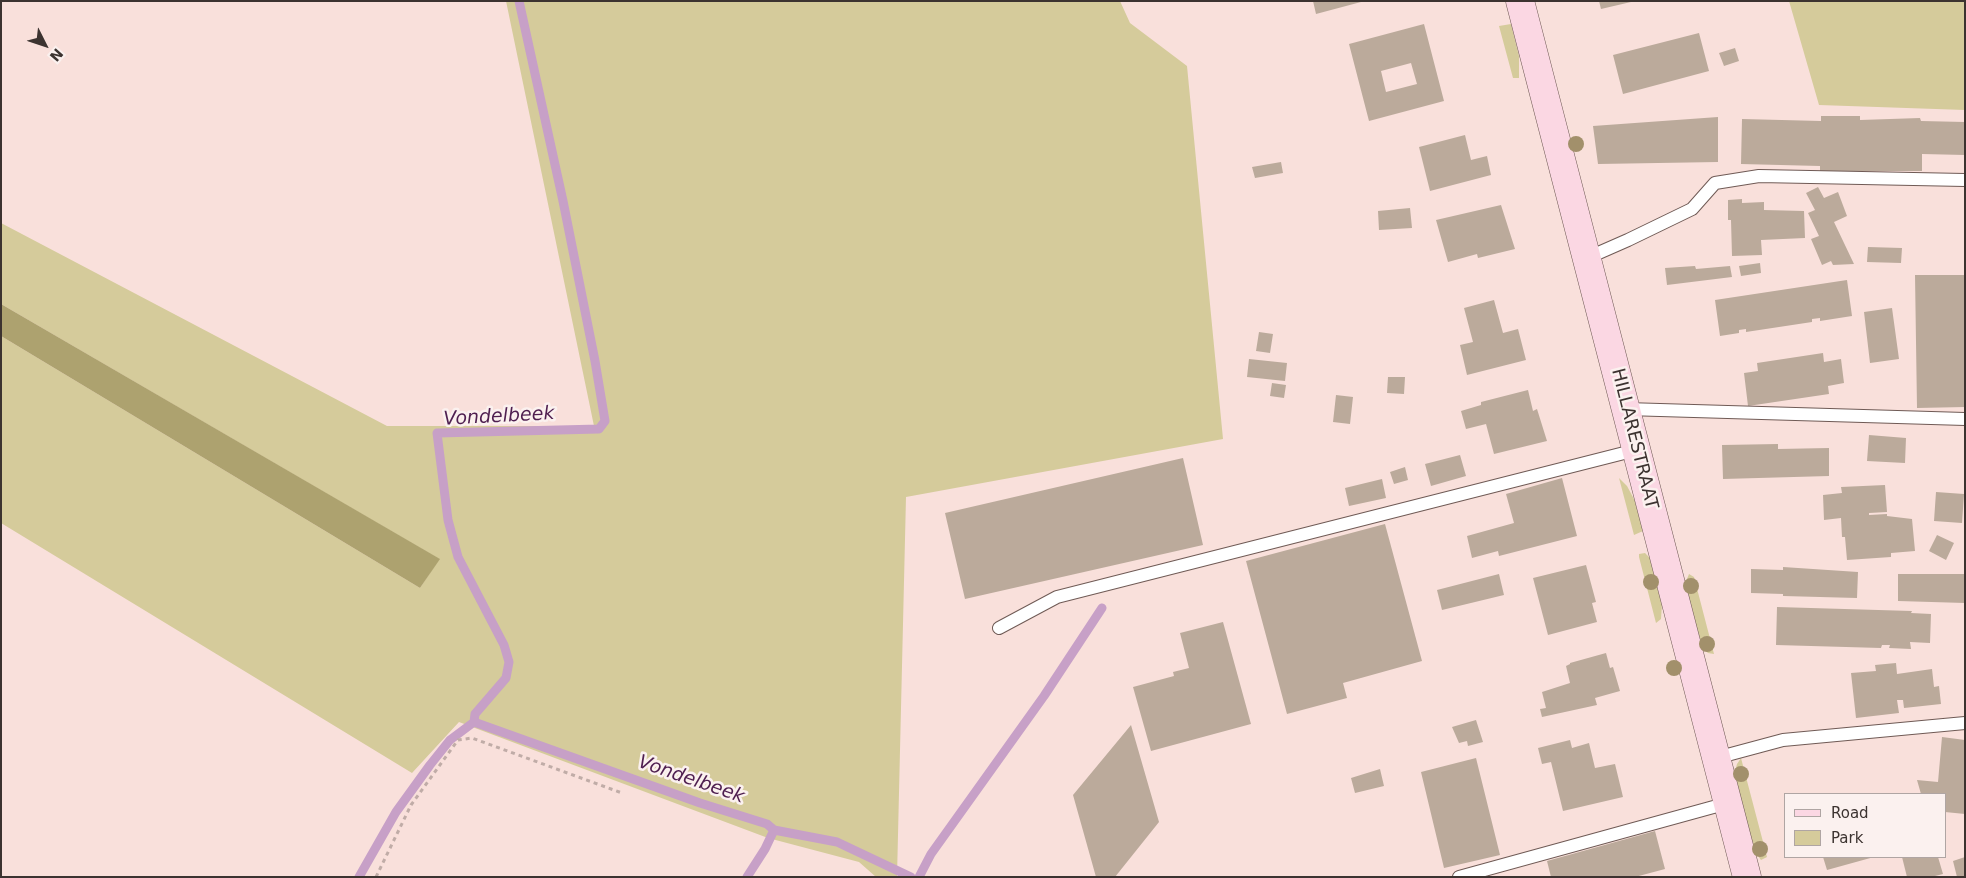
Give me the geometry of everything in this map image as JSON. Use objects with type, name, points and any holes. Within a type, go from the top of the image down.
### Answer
[{"type":"main road","name":"HILLARESTRAAT","points":[[1520,1],[1747,877]]},
{"type":"lane","points":[[1587,258],[1692,209],[1715,183],[1759,176],[1965,180]]},
{"type":"lane","points":[[1626,409],[1965,419]]},
{"type":"lane","points":[[999,628],[1057,597],[1636,450]]},
{"type":"lane","points":[[1716,758],[1783,740],[1965,723]]},
{"type":"lane","points":[[1459,877],[1728,803]]},
{"type":"path","points":[[376,877],[412,805],[458,740],[472,738],[622,792]]},
{"type":"green space","points":[[506,1],[1120,1],[1130,23],[1187,66],[1223,439],[906,497],[897,877],[876,877],[859,862],[768,838],[459,722],[412,773],[1,523],[1,336],[420,588],[439,559],[1,304],[1,223],[387,426],[594,426]]},
{"type":"green space","points":[[1789,1],[1965,1],[1965,110],[1819,105]]},
{"type":"green space","points":[[1511,24],[1519,56],[1519,78],[1513,78],[1499,26]]},
{"type":"green space","points":[[1619,478],[1627,486],[1635,501],[1643,531],[1634,535]]},
{"type":"green space","points":[[1645,553],[1650,558],[1662,604],[1661,619],[1656,623],[1639,557],[1639,554]]},
{"type":"green space","points":[[1689,574],[1694,577],[1714,654],[1708,653],[1702,647],[1685,584]]},
{"type":"green space","points":[[1741,758],[1767,857],[1761,860],[1755,852],[1734,775]]},
{"type":"shaded area","points":[[1,304],[440,559],[420,588],[1,336]]},
{"type":"building","points":[[1313,1],[1361,1],[1361,2],[1316,14]]},
{"type":"building","points":[[1599,1],[1631,1],[1631,2],[1601,9]]},
{"type":"building","points":[[1424,24],[1444,101],[1369,121],[1349,44]],"holes":[[[1411,63],[1417,84],[1386,92],[1381,71]]]},
{"type":"building","points":[[1699,33],[1709,71],[1623,94],[1613,55]]},
{"type":"building","points":[[1735,48],[1739,61],[1724,66],[1719,53]]},
{"type":"building","points":[[1821,116],[1860,116],[1860,120],[1920,118],[1921,121],[1965,122],[1965,155],[1922,154],[1922,171],[1820,171],[1820,166],[1741,164],[1742,119],[1821,121]]},
{"type":"building","points":[[1718,117],[1718,162],[1598,164],[1593,126]]},
{"type":"building","points":[[1465,135],[1471,160],[1487,156],[1491,175],[1430,191],[1419,147]]},
{"type":"building","points":[[1281,162],[1283,173],[1255,178],[1252,167]]},
{"type":"building","points":[[1818,187],[1824,198],[1838,192],[1847,216],[1834,222],[1854,264],[1833,265],[1831,261],[1822,265],[1811,239],[1819,236],[1808,213],[1815,210],[1806,193]]},
{"type":"building","points":[[1742,199],[1742,203],[1764,202],[1764,210],[1804,211],[1805,238],[1761,240],[1762,255],[1732,256],[1731,220],[1728,220],[1728,200]]},
{"type":"building","points":[[1501,205],[1515,249],[1478,258],[1477,254],[1448,262],[1436,220]]},
{"type":"building","points":[[1410,208],[1412,228],[1379,230],[1378,211]]},
{"type":"building","points":[[1868,247],[1902,248],[1901,263],[1867,262]]},
{"type":"building","points":[[1760,263],[1761,273],[1741,276],[1739,266]]},
{"type":"building","points":[[1695,266],[1696,269],[1730,266],[1732,277],[1667,285],[1665,268]]},
{"type":"building","points":[[1915,275],[1965,275],[1965,407],[1917,408]]},
{"type":"building","points":[[1847,280],[1852,316],[1820,321],[1820,318],[1812,319],[1812,322],[1746,332],[1746,329],[1739,330],[1739,333],[1720,336],[1715,300]]},
{"type":"building","points":[[1494,300],[1503,333],[1518,329],[1526,360],[1467,375],[1460,345],[1473,342],[1464,308]]},
{"type":"building","points":[[1892,308],[1899,359],[1870,363],[1864,312]]},
{"type":"building","points":[[1259,332],[1273,334],[1270,353],[1256,351]]},
{"type":"building","points":[[1823,353],[1824,362],[1841,359],[1844,383],[1828,386],[1829,394],[1748,406],[1744,373],[1758,371],[1757,363]]},
{"type":"building","points":[[1249,359],[1287,363],[1285,381],[1247,377]]},
{"type":"building","points":[[1388,377],[1405,377],[1404,394],[1387,393]]},
{"type":"building","points":[[1272,383],[1286,385],[1284,398],[1270,396]]},
{"type":"building","points":[[1528,390],[1533,411],[1537,409],[1547,441],[1494,454],[1486,424],[1466,429],[1461,411],[1481,405],[1481,402]]},
{"type":"building","points":[[1336,395],[1353,397],[1350,424],[1333,422]]},
{"type":"building","points":[[1869,435],[1906,438],[1905,463],[1867,461]]},
{"type":"building","points":[[1778,444],[1778,449],[1829,448],[1829,476],[1723,479],[1722,445]]},
{"type":"building","points":[[1460,455],[1466,476],[1431,486],[1425,464]]},
{"type":"building","points":[[1183,458],[1203,545],[965,599],[945,513]]},
{"type":"building","points":[[1405,467],[1408,480],[1394,484],[1390,472]]},
{"type":"building","points":[[1562,478],[1577,536],[1499,556],[1498,551],[1472,558],[1467,536],[1514,523],[1506,494]]},
{"type":"building","points":[[1382,479],[1386,498],[1349,506],[1345,488]]},
{"type":"building","points":[[1885,485],[1887,512],[1869,513],[1869,515],[1887,514],[1887,516],[1912,519],[1915,551],[1891,553],[1891,557],[1847,560],[1845,537],[1842,537],[1841,518],[1824,520],[1823,495],[1842,493],[1841,487]]},
{"type":"building","points":[[1936,492],[1964,494],[1962,523],[1934,521]]},
{"type":"building","points":[[1385,524],[1422,661],[1343,683],[1347,698],[1287,714],[1246,561]]},
{"type":"building","points":[[1937,535],[1954,543],[1946,560],[1929,551]]},
{"type":"building","points":[[1586,565],[1596,602],[1592,603],[1597,622],[1548,635],[1533,578]]},
{"type":"building","points":[[1783,567],[1858,572],[1857,598],[1751,593],[1751,569],[1783,570]]},
{"type":"building","points":[[1499,574],[1504,595],[1442,610],[1437,590]]},
{"type":"building","points":[[1898,574],[1965,574],[1965,603],[1898,601]]},
{"type":"building","points":[[1777,607],[1912,611],[1911,613],[1931,614],[1930,643],[1910,642],[1911,649],[1889,648],[1890,645],[1882,645],[1881,648],[1776,645]]},
{"type":"building","points":[[1223,622],[1251,724],[1151,751],[1133,687],[1174,676],[1173,672],[1189,668],[1180,633]]},
{"type":"building","points":[[1606,653],[1610,668],[1613,667],[1620,691],[1595,698],[1597,705],[1542,717],[1540,709],[1546,708],[1542,692],[1570,683],[1566,666],[1570,663]]},
{"type":"building","points":[[1896,663],[1897,674],[1932,669],[1934,687],[1939,686],[1941,704],[1904,708],[1903,700],[1897,700],[1899,713],[1856,718],[1851,673],[1876,671],[1875,665]]},
{"type":"building","points":[[1476,720],[1483,742],[1468,746],[1467,741],[1459,743],[1452,727]]},
{"type":"building","points":[[1131,725],[1159,822],[1115,877],[1096,877],[1073,795]]},
{"type":"building","points":[[1942,737],[1965,740],[1965,814],[1946,812],[1946,793],[1921,793],[1917,780],[1938,782]]},
{"type":"building","points":[[1570,740],[1572,748],[1589,743],[1595,768],[1615,764],[1623,797],[1563,811],[1551,762],[1542,764],[1538,748]]},
{"type":"building","points":[[1476,758],[1500,855],[1444,868],[1421,772]]},
{"type":"building","points":[[1380,769],[1384,786],[1355,793],[1351,778]]},
{"type":"building","points":[[1655,831],[1665,869],[1635,877],[1551,877],[1547,861]]},
{"type":"building","points":[[1965,857],[1965,877],[1957,877],[1953,861]]},
{"type":"building","points":[[1823,858],[1870,858],[1827,870]]},
{"type":"building","points":[[1902,858],[1938,858],[1943,874],[1931,877],[1907,877]]},
{"type":"waterway","name":"Vondelbeek","points":[[519,1],[563,201],[605,421],[599,429],[437,433],[448,520],[458,557],[504,645],[509,662],[506,678],[475,714],[474,722],[700,803],[767,824],[774,830],[765,849],[747,877]]},
{"type":"waterway","points":[[919,877],[931,854],[1044,696],[1102,608]]},
{"type":"waterway","points":[[359,877],[396,812],[430,765],[450,740],[474,722]]},
{"type":"waterway","points":[[774,830],[837,842],[911,877]]}]
